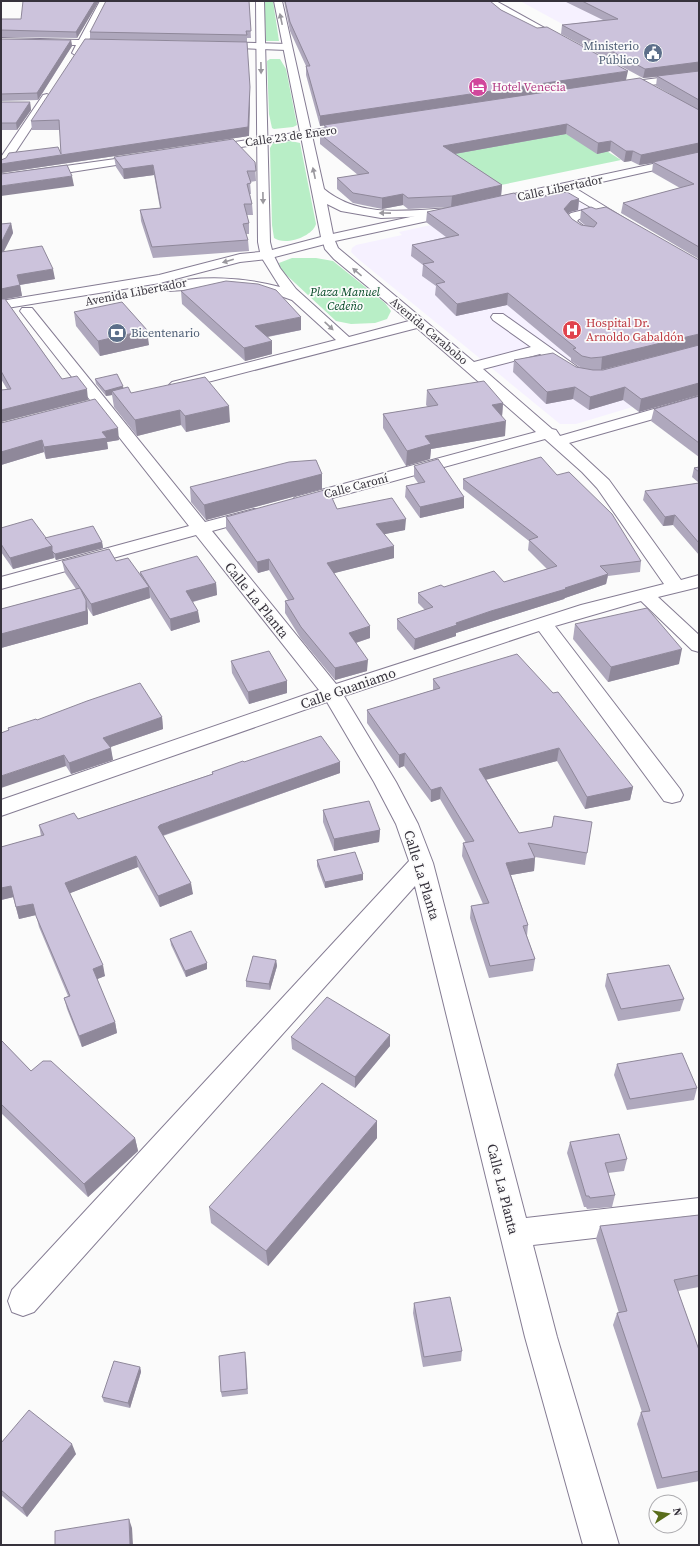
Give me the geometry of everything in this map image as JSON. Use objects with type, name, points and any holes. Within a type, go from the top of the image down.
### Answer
[{"type":"main road","points":[[71,61],[104,1]]},
{"type":"main road","points":[[260,1],[264,242],[267,255],[275,272],[298,297],[347,342]]},
{"type":"main road","name":"Avenida Carabobo","points":[[278,1],[328,239],[332,249],[554,437],[588,468],[602,484],[676,586]]},
{"type":"main road","points":[[489,1],[576,48]]},
{"type":"main road","points":[[502,1],[572,38]]},
{"type":"main road","points":[[1,41],[121,44]]},
{"type":"main road","points":[[206,45],[287,47]]},
{"type":"main road","points":[[624,73],[655,82],[671,92]]},
{"type":"main road","points":[[655,82],[699,76]]},
{"type":"main road","points":[[609,88],[642,79]]},
{"type":"main road","points":[[642,79],[658,94]]},
{"type":"main road","points":[[1,166],[54,86]]},
{"type":"main road","points":[[28,105],[42,105]]},
{"type":"main road","name":"Calle 23 de Enero","points":[[200,150],[366,125]]},
{"type":"main road","points":[[1,179],[153,157]]},
{"type":"main road","name":"Calle Libertador","points":[[482,205],[699,157]]},
{"type":"main road","points":[[565,187],[635,228]]},
{"type":"main road","points":[[318,190],[330,201],[360,211],[385,213],[452,212]]},
{"type":"main road","points":[[328,239],[467,208]]},
{"type":"main road","points":[[588,234],[572,223],[570,219],[575,216],[602,209]]},
{"type":"main road","name":"Avenida Libertador","points":[[1,305],[160,279],[240,258],[267,255],[328,239]]},
{"type":"main road","name":"Avenida Libertador","points":[[1,315],[168,287],[251,265],[267,255]]},
{"type":"main road","points":[[168,287],[225,281],[262,286],[298,297]]},
{"type":"main road","name":"Calle La Planta","points":[[27,311],[332,693],[385,782],[407,824],[421,863],[541,1338],[601,1545]]},
{"type":"main road","points":[[498,317],[575,372],[586,377]]},
{"type":"main road","points":[[164,388],[420,323]]},
{"type":"main road","points":[[472,367],[542,349]]},
{"type":"main road","name":"Calle Caroní","points":[[1,583],[200,528],[699,401]]},
{"type":"main road","name":"Calle Guaniamo","points":[[1,808],[332,693],[543,623],[644,594],[699,581]]},
{"type":"main road","points":[[644,594],[699,646]]},
{"type":"main road","points":[[543,623],[672,795]]},
{"type":"main road","points":[[23,1301],[421,863]]},
{"type":"main road","points":[[514,1232],[699,1212]]},
{"type":"shaded area","points":[[520,1],[699,1],[577,32]]},
{"type":"shaded area","name":"Hospital Dr. Arnoldo Gabaldón","points":[[563,196],[570,197],[699,274],[699,387],[576,424],[560,424],[351,252],[352,248],[356,245],[402,235],[399,232]]},
{"type":"green space","points":[[264,1],[273,1],[279,41],[266,41]]},
{"type":"green space","points":[[270,59],[280,59],[286,69],[297,125],[293,127],[274,129],[272,128],[269,114],[267,61]]},
{"type":"green space","points":[[572,129],[621,160],[501,185],[449,153]]},
{"type":"green space","points":[[291,141],[300,143],[316,224],[309,233],[304,236],[291,241],[285,241],[274,238],[272,225],[270,148],[273,143]]},
{"type":"green space","name":"Plaza Manuel Cedeño","points":[[292,258],[316,258],[333,261],[385,303],[391,311],[387,319],[375,323],[351,324],[336,321],[281,270],[279,263]]},
{"type":"building","points":[[23,1],[95,1],[76,32],[1,30],[1,19],[21,19]]},
{"type":"building","points":[[106,1],[249,1],[251,31],[246,31],[247,35],[90,32]]},
{"type":"building","points":[[285,1],[490,1],[501,10],[537,28],[547,27],[628,71],[320,116],[306,66],[310,66],[290,22]]},
{"type":"building","points":[[582,1],[699,1],[699,62],[645,69],[562,25],[618,19]]},
{"type":"building","points":[[1,39],[71,40],[37,93],[1,94]]},
{"type":"building","points":[[85,39],[247,42],[250,87],[248,127],[1,164],[1,160],[6,158],[9,153],[58,147],[61,154],[59,120],[31,121]]},
{"type":"building","points":[[699,71],[699,100],[657,76]]},
{"type":"building","points":[[640,78],[699,110],[699,143],[641,155],[633,151],[626,151],[611,141],[598,143],[567,124],[443,146],[502,185],[452,196],[408,198],[403,194],[382,198],[353,193],[337,178],[369,173],[320,134],[333,132],[324,125]]},
{"type":"building","points":[[1,102],[30,102],[16,123],[1,123]]},
{"type":"building","points":[[233,139],[255,162],[256,171],[247,171],[251,183],[247,184],[252,204],[244,204],[249,223],[243,224],[248,240],[152,247],[140,210],[161,208],[153,165],[123,169],[114,157]]},
{"type":"building","points":[[699,152],[699,247],[623,203],[694,184],[653,162]]},
{"type":"building","points":[[67,165],[72,176],[1,186],[1,174]]},
{"type":"building","points":[[567,192],[579,199],[571,201],[564,209],[572,219],[581,225],[594,227],[597,223],[581,210],[591,207],[596,209],[606,207],[699,260],[699,334],[602,357],[591,358],[582,356],[573,349],[576,348],[508,293],[457,304],[436,284],[445,282],[423,264],[434,262],[412,245],[459,235],[427,212],[514,193],[524,200]]},
{"type":"building","points":[[11,223],[1,243],[1,224]]},
{"type":"building","points":[[42,246],[53,269],[17,275],[20,285],[1,289],[1,252]]},
{"type":"building","points":[[226,281],[258,284],[276,290],[301,317],[255,326],[272,341],[244,348],[181,291]]},
{"type":"building","points":[[1,299],[5,299],[62,379],[77,376],[87,389],[1,410],[1,390],[11,389],[1,371]]},
{"type":"building","points":[[122,302],[147,330],[98,341],[74,312]]},
{"type":"building","points":[[699,345],[699,383],[641,399],[625,387],[590,397],[575,387],[547,392],[514,360],[553,353],[576,367],[603,370]]},
{"type":"building","points":[[117,374],[123,386],[105,391],[95,379]]},
{"type":"building","points":[[205,377],[229,406],[185,416],[180,410],[135,420],[112,391],[128,387],[131,393]]},
{"type":"building","points":[[484,381],[503,403],[492,405],[506,421],[425,436],[431,444],[407,451],[383,414],[438,405],[427,390]]},
{"type":"building","points":[[699,396],[699,443],[654,409]]},
{"type":"building","points":[[95,399],[118,428],[102,432],[107,438],[44,447],[42,440],[1,452],[1,423]]},
{"type":"building","points":[[541,457],[557,475],[569,472],[612,514],[641,561],[600,566],[608,574],[565,588],[566,589],[491,611],[456,623],[457,625],[415,639],[397,619],[433,607],[418,593],[441,585],[444,587],[494,571],[504,582],[557,566],[529,540],[538,537],[463,479]]},
{"type":"building","points":[[438,459],[464,497],[420,507],[406,486],[425,482],[414,466]]},
{"type":"building","points":[[316,460],[322,474],[204,505],[190,487],[289,462]]},
{"type":"building","points":[[699,467],[699,472],[694,468]]},
{"type":"building","points":[[699,483],[699,543],[675,515],[665,517],[645,491]]},
{"type":"building","points":[[328,489],[337,509],[392,498],[406,519],[376,524],[394,546],[327,563],[370,626],[349,633],[368,660],[335,668],[301,627],[285,601],[294,599],[269,559],[257,562],[226,517]]},
{"type":"building","points":[[32,519],[52,546],[10,558],[1,544],[1,528]]},
{"type":"building","points":[[93,526],[102,542],[55,554],[52,551],[52,546],[45,538]]},
{"type":"building","points":[[109,549],[116,561],[128,558],[149,587],[91,604],[62,561]]},
{"type":"building","points":[[197,556],[216,583],[186,591],[198,611],[170,619],[140,572]]},
{"type":"building","points":[[80,588],[86,600],[86,611],[1,634],[1,609]]},
{"type":"building","points":[[647,608],[682,649],[611,667],[575,624]]},
{"type":"building","points":[[269,651],[287,681],[248,692],[231,661]]},
{"type":"building","points":[[517,654],[553,693],[558,692],[633,787],[587,797],[559,748],[479,769],[519,833],[552,827],[554,816],[592,822],[587,853],[528,843],[535,858],[506,863],[528,925],[523,926],[535,959],[490,966],[471,906],[489,903],[463,843],[474,841],[441,787],[431,790],[405,753],[399,755],[367,710],[440,688],[433,679]]},
{"type":"building","points":[[140,683],[162,717],[103,738],[111,748],[69,763],[64,755],[1,776],[1,733],[9,730],[8,728],[36,719],[37,720]]},
{"type":"building","points":[[321,736],[340,762],[160,825],[158,827],[191,883],[158,896],[136,856],[65,883],[103,965],[93,969],[115,1022],[79,1036],[64,998],[70,996],[36,916],[33,904],[16,907],[11,886],[1,888],[1,847],[44,835],[39,825],[74,813],[78,819],[213,774],[212,772],[243,761],[244,762]]},
{"type":"building","points":[[369,801],[380,830],[334,839],[323,810]]},
{"type":"building","points":[[355,852],[363,874],[325,882],[317,860]]},
{"type":"building","points":[[191,931],[207,963],[185,971],[170,939]]},
{"type":"building","points":[[253,956],[276,960],[269,984],[246,981]]},
{"type":"building","points":[[669,965],[684,999],[621,1009],[607,974]]},
{"type":"building","points":[[327,997],[390,1035],[355,1077],[291,1037]]},
{"type":"building","points":[[1,1040],[31,1071],[43,1061],[51,1061],[135,1138],[84,1184],[1,1104]]},
{"type":"building","points":[[682,1053],[697,1088],[630,1099],[617,1064]]},
{"type":"building","points":[[322,1083],[377,1121],[266,1251],[209,1207]]},
{"type":"building","points":[[619,1134],[627,1159],[605,1163],[615,1195],[590,1198],[589,1196],[586,1196],[570,1142]]},
{"type":"building","points":[[699,1215],[699,1275],[674,1280],[699,1350],[699,1471],[662,1478],[641,1412],[650,1411],[617,1313],[627,1311],[600,1226]]},
{"type":"building","points":[[450,1297],[462,1351],[424,1357],[414,1303]]},
{"type":"building","points":[[245,1352],[247,1389],[221,1392],[219,1356]]},
{"type":"building","points":[[114,1361],[140,1367],[128,1403],[102,1397]]},
{"type":"building","points":[[29,1410],[72,1444],[22,1508],[1,1490],[1,1443]]},
{"type":"building","points":[[129,1519],[130,1545],[55,1545],[55,1531]]},
{"type":"place","name":"Ministerio Público","points":[[653,53]]},
{"type":"place","name":"Hotel Venecia","points":[[478,87]]},
{"type":"place","name":"Hospital Dr. Arnoldo Gabaldón","points":[[572,330]]},
{"type":"place","name":"Bicentenario","points":[[117,333]]}]
